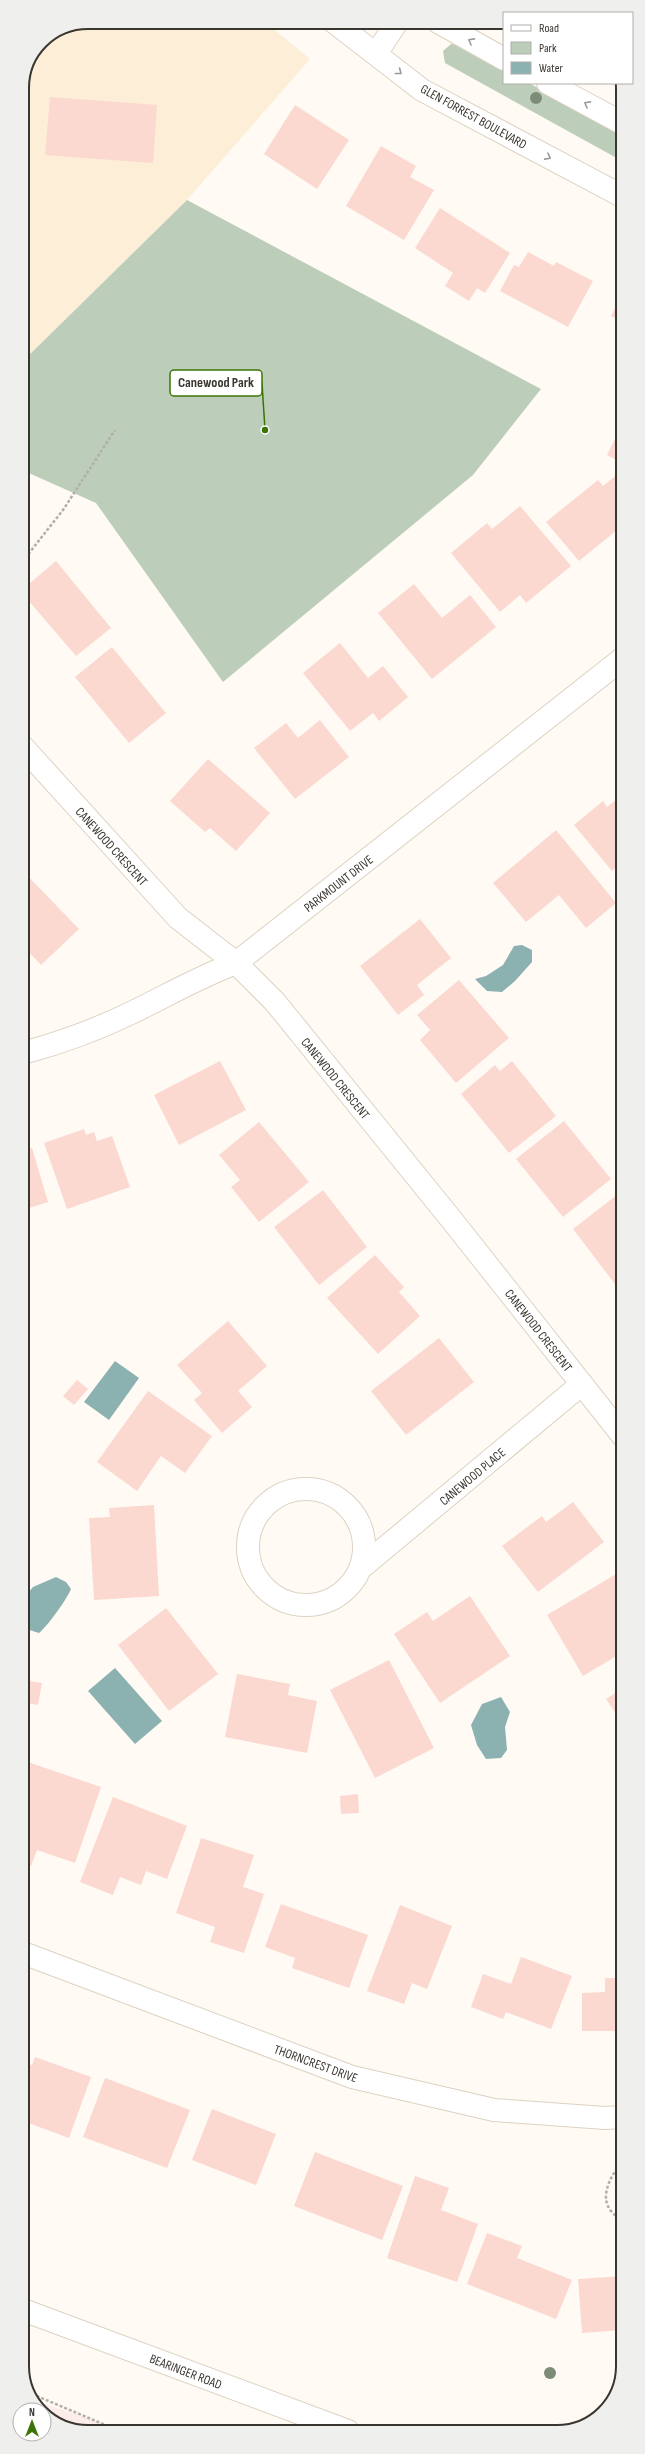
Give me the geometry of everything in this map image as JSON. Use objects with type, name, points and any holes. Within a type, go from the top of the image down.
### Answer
[{"type":"street","name":"GLEN FORREST BOULEVARD","points":[[343,29],[422,90],[616,193]]},
{"type":"street","points":[[376,54],[392,29]]},
{"type":"street","points":[[450,29],[503,58]]},
{"type":"street","points":[[550,84],[616,120]]},
{"type":"street","name":"PARKMOUNT DRIVE","points":[[29,1051],[77,1037],[131,1013],[204,975],[236,963],[616,663]]},
{"type":"street","name":"CANEWOOD CRESCENT","points":[[29,754],[178,918],[236,963],[275,1002],[616,1427]]},
{"type":"street","name":"CANEWOOD PLACE","points":[[362,1567],[365,1541],[360,1522],[347,1504],[330,1492],[310,1488],[280,1494],[268,1502],[254,1518],[250,1529],[247,1549],[250,1564],[261,1585],[278,1598],[288,1602],[308,1606],[321,1603],[340,1595],[351,1585],[362,1567],[582,1384]]},
{"type":"street","name":"THORNCREST DRIVE","points":[[29,1955],[352,2077],[494,2110],[605,2118],[616,2117]]},
{"type":"street","name":"BEARINGER ROAD","points":[[29,2312],[332,2425]]},
{"type":"path","points":[[29,553],[63,510],[115,430]]},
{"type":"path","points":[[616,2169],[612,2174],[606,2194],[610,2211],[616,2216]]},
{"type":"path","points":[[37,2396],[105,2425]]},
{"type":"shaded area","points":[[88,29],[274,29],[310,59],[187,200],[29,355],[29,88],[33,65],[46,46],[65,33]]},
{"type":"shaded area","points":[[52,2406],[108,2425],[76,2424],[65,2421],[52,2412]]},
{"type":"green space","points":[[451,44],[459,45],[503,68],[503,84],[531,84],[616,131],[616,158],[445,63],[443,51]]},
{"type":"green space","points":[[187,200],[541,389],[473,475],[223,682],[96,503],[29,473],[29,355]]},
{"type":"water","points":[[522,945],[532,950],[532,962],[515,981],[502,992],[487,991],[475,979],[486,976],[503,965],[514,946]]},
{"type":"water","points":[[115,1361],[139,1378],[109,1420],[84,1402]]},
{"type":"water","points":[[56,1577],[66,1582],[71,1589],[52,1619],[39,1633],[29,1630],[29,1592],[33,1587]]},
{"type":"water","points":[[115,1668],[162,1721],[135,1744],[88,1691]]},
{"type":"water","points":[[501,1697],[510,1712],[505,1727],[507,1750],[501,1758],[486,1759],[477,1745],[471,1725],[482,1704]]},
{"type":"building","points":[[50,97],[157,105],[153,163],[45,155]]},
{"type":"building","points":[[295,105],[349,140],[317,189],[264,154]]},
{"type":"building","points":[[381,146],[416,166],[410,177],[434,190],[404,240],[346,206]]},
{"type":"building","points":[[440,208],[510,253],[485,293],[477,288],[469,301],[445,286],[453,273],[415,248]]},
{"type":"building","points":[[528,252],[554,266],[556,262],[593,281],[568,327],[500,291],[514,265],[519,267]]},
{"type":"building","points":[[616,306],[616,319],[611,316]]},
{"type":"building","points":[[616,437],[616,460],[607,455]]},
{"type":"building","points":[[616,475],[616,531],[579,561],[546,522],[598,480],[603,486]]},
{"type":"building","points":[[520,506],[571,566],[526,603],[520,595],[500,612],[451,553],[487,523],[492,529]]},
{"type":"building","points":[[56,561],[111,628],[76,656],[29,601],[29,584]]},
{"type":"building","points":[[414,584],[442,618],[470,595],[496,627],[432,679],[378,613]]},
{"type":"building","points":[[340,643],[368,678],[383,666],[408,697],[379,721],[373,713],[350,731],[303,673]]},
{"type":"building","points":[[112,647],[166,713],[129,743],[75,677]]},
{"type":"building","points":[[320,720],[349,757],[295,799],[254,748],[286,723],[298,738]]},
{"type":"building","points":[[208,759],[270,813],[236,851],[210,828],[205,832],[170,801]]},
{"type":"building","points":[[616,800],[616,867],[612,871],[574,825],[603,801],[607,807]]},
{"type":"building","points":[[556,830],[616,903],[586,928],[559,895],[526,922],[493,883]]},
{"type":"building","points":[[29,877],[79,929],[41,965],[29,952]]},
{"type":"building","points":[[420,919],[451,958],[417,985],[424,995],[398,1015],[360,966]]},
{"type":"building","points":[[459,980],[509,1038],[456,1083],[420,1040],[430,1030],[417,1015]]},
{"type":"building","points":[[220,1061],[246,1110],[179,1145],[154,1095]]},
{"type":"building","points":[[512,1061],[556,1116],[509,1153],[461,1094],[495,1065],[500,1071]]},
{"type":"building","points":[[564,1121],[611,1179],[563,1217],[516,1159]]},
{"type":"building","points":[[259,1122],[309,1182],[259,1222],[231,1187],[240,1180],[219,1155]]},
{"type":"building","points":[[84,1129],[86,1135],[94,1132],[97,1141],[112,1136],[130,1187],[67,1209],[44,1143]]},
{"type":"building","points":[[32,1148],[48,1202],[29,1208],[29,1149]]},
{"type":"building","points":[[323,1190],[367,1247],[319,1285],[274,1227]]},
{"type":"building","points":[[616,1196],[616,1285],[573,1229]]},
{"type":"building","points":[[375,1255],[404,1287],[399,1292],[420,1316],[378,1354],[327,1298]]},
{"type":"building","points":[[228,1321],[267,1366],[238,1391],[252,1407],[222,1433],[194,1400],[202,1393],[177,1365]]},
{"type":"building","points":[[439,1338],[474,1382],[406,1435],[371,1391]]},
{"type":"building","points":[[77,1380],[88,1389],[74,1405],[63,1396]]},
{"type":"building","points":[[148,1391],[212,1436],[185,1473],[161,1456],[137,1491],[97,1462]]},
{"type":"building","points":[[573,1502],[604,1542],[538,1592],[502,1546],[542,1516],[546,1522]]},
{"type":"building","points":[[154,1505],[159,1596],[94,1600],[89,1518],[110,1517],[109,1508]]},
{"type":"building","points":[[616,1574],[616,1656],[583,1676],[547,1615]]},
{"type":"building","points":[[470,1596],[510,1656],[440,1703],[394,1634],[427,1612],[433,1621]]},
{"type":"building","points":[[166,1608],[218,1674],[169,1711],[118,1645]]},
{"type":"building","points":[[389,1660],[434,1748],[375,1778],[330,1690]]},
{"type":"building","points":[[237,1674],[290,1684],[288,1695],[317,1701],[307,1753],[225,1737]]},
{"type":"building","points":[[29,1681],[42,1683],[38,1705],[29,1703]]},
{"type":"building","points":[[616,1693],[616,1714],[606,1699]]},
{"type":"building","points":[[29,1762],[101,1787],[75,1863],[37,1850],[31,1866],[29,1865]]},
{"type":"building","points":[[358,1794],[359,1813],[341,1814],[340,1796]]},
{"type":"building","points":[[113,1797],[187,1826],[167,1879],[146,1871],[141,1885],[120,1877],[113,1895],[80,1882]]},
{"type":"building","points":[[201,1838],[254,1855],[243,1887],[264,1894],[244,1953],[210,1942],[215,1927],[176,1913]]},
{"type":"building","points":[[281,1904],[368,1935],[349,1988],[292,1968],[295,1958],[265,1947]]},
{"type":"building","points":[[400,1905],[452,1926],[427,1989],[412,1983],[404,2004],[367,1991]]},
{"type":"building","points":[[521,1957],[572,1976],[551,2029],[506,2012],[503,2019],[471,2007],[483,1974],[511,1984]]},
{"type":"building","points":[[605,1978],[616,1978],[616,2031],[582,2031],[582,1993],[605,1992]]},
{"type":"building","points":[[35,2057],[91,2077],[69,2138],[29,2123],[29,2064],[32,2065]]},
{"type":"building","points":[[105,2078],[190,2110],[167,2168],[83,2137]]},
{"type":"building","points":[[212,2109],[276,2134],[256,2185],[192,2160]]},
{"type":"building","points":[[315,2152],[403,2186],[382,2240],[294,2206]]},
{"type":"building","points":[[415,2176],[449,2188],[441,2210],[478,2224],[457,2282],[387,2258]]},
{"type":"building","points":[[487,2233],[522,2246],[517,2258],[572,2280],[556,2319],[467,2284]]},
{"type":"building","points":[[616,2276],[616,2331],[582,2333],[578,2279]]},
{"type":"place","name":"Canewood Park","points":[[265,430]]}]
